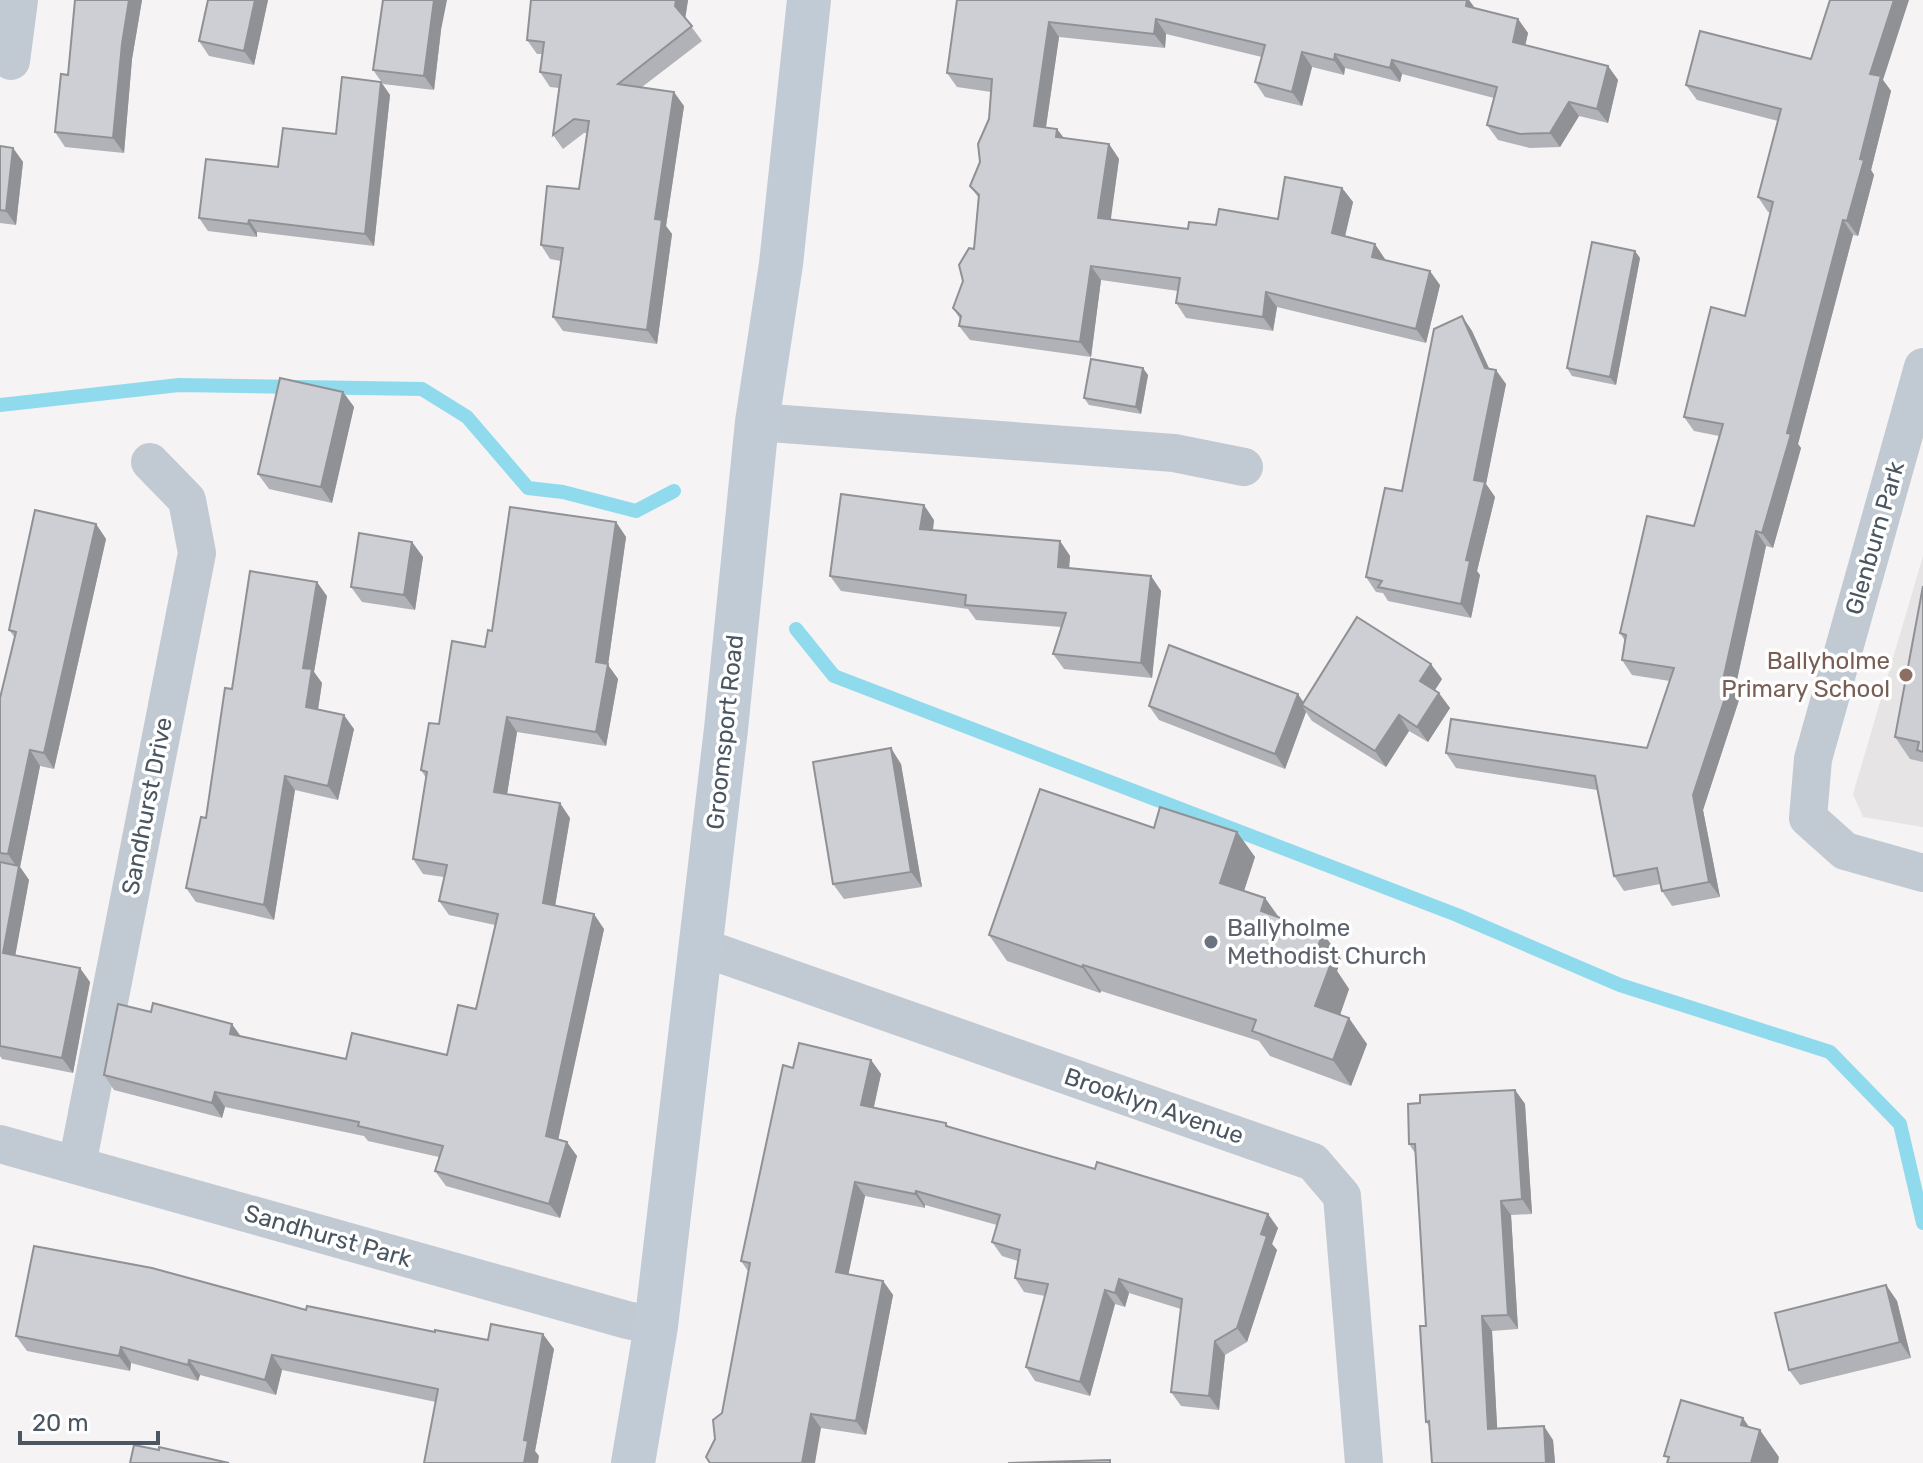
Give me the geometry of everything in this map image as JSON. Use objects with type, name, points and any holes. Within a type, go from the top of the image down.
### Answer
[{"type":"main road","name":"Groomsport Road","points":[[633,1463],[656,1326],[729,698],[757,422],[781,264],[809,0]]},
{"type":"street","points":[[11,61],[19,0]]},
{"type":"street","name":"Glenburn Park","points":[[1923,367],[1813,759],[1808,818],[1845,851],[1923,873]]},
{"type":"street","points":[[757,422],[1174,453],[1244,467]]},
{"type":"street","name":"Sandhurst Drive","points":[[77,1165],[197,553],[187,500],[150,462]]},
{"type":"street","name":"Brooklyn Avenue","points":[[701,947],[1313,1162],[1342,1196],[1364,1463]]},
{"type":"street","name":"Sandhurst Park","points":[[0,1144],[656,1326]]},
{"type":"shaded area","name":"Ballyholme Primary School","points":[[1923,556],[1923,827],[1863,817],[1853,794]]},
{"type":"building","points":[[75,0],[129,0],[113,138],[55,132],[61,74],[68,75]]},
{"type":"building","points":[[208,0],[255,0],[244,51],[199,41]]},
{"type":"building","points":[[383,0],[434,0],[424,76],[373,70]]},
{"type":"building","points":[[531,0],[676,0],[675,6],[692,26],[618,84],[674,92],[655,219],[662,220],[647,330],[553,317],[563,248],[541,245],[547,186],[579,189],[589,121],[574,119],[553,135],[561,75],[540,72],[544,42],[527,40]]},
{"type":"building","points":[[957,0],[1467,0],[1466,6],[1518,19],[1513,42],[1608,66],[1597,109],[1569,102],[1550,133],[1520,134],[1487,125],[1497,87],[1392,60],[1390,68],[1335,54],[1334,60],[1302,52],[1292,92],[1255,82],[1265,45],[1156,19],[1154,34],[1049,22],[1034,126],[1057,129],[1056,137],[1109,144],[1098,218],[1188,229],[1189,222],[1216,225],[1219,209],[1278,219],[1285,177],[1342,188],[1332,233],[1375,244],[1372,257],[1430,271],[1416,329],[1266,292],[1263,317],[1176,303],[1180,278],[1091,266],[1080,342],[959,326],[961,316],[953,308],[963,281],[959,265],[969,248],[974,249],[979,195],[970,186],[980,162],[978,144],[989,119],[992,79],[947,73]]},
{"type":"building","points":[[1830,0],[1894,0],[1870,74],[1881,76],[1860,159],[1864,160],[1847,221],[1843,220],[1787,433],[1791,434],[1762,533],[1756,531],[1723,680],[1730,683],[1693,795],[1709,882],[1662,891],[1657,868],[1614,876],[1595,776],[1446,753],[1451,719],[1647,748],[1674,668],[1622,660],[1626,635],[1620,633],[1647,516],[1694,526],[1723,424],[1684,417],[1711,307],[1745,316],[1773,202],[1758,197],[1781,109],[1686,85],[1700,31],[1811,59]]},
{"type":"building","points":[[342,77],[381,82],[365,234],[249,220],[248,224],[199,218],[206,159],[278,167],[283,128],[336,134]]},
{"type":"building","points":[[0,146],[13,148],[6,211],[0,210]]},
{"type":"building","points":[[1592,242],[1635,251],[1610,377],[1567,368]]},
{"type":"building","points":[[1462,316],[1485,368],[1496,370],[1474,480],[1485,482],[1466,560],[1470,561],[1461,604],[1378,587],[1382,581],[1366,577],[1385,488],[1402,491],[1434,329]]},
{"type":"building","points":[[1091,359],[1143,368],[1136,407],[1084,398]]},
{"type":"building","points":[[280,378],[343,392],[321,487],[258,474]]},
{"type":"building","points":[[841,494],[924,505],[920,529],[1060,541],[1058,567],[1151,576],[1141,663],[1053,654],[1066,613],[965,605],[966,595],[830,576]]},
{"type":"building","points":[[510,507],[616,522],[596,662],[608,664],[596,732],[507,717],[494,792],[560,803],[543,903],[594,914],[546,1136],[567,1142],[549,1204],[435,1171],[443,1146],[358,1126],[359,1122],[215,1092],[212,1103],[104,1075],[118,1004],[151,1012],[153,1003],[232,1024],[230,1034],[346,1059],[352,1033],[447,1055],[458,1005],[476,1009],[498,914],[439,901],[447,865],[413,859],[427,772],[421,770],[429,723],[439,724],[452,641],[485,647],[488,630],[492,631]]},
{"type":"building","points":[[35,510],[96,524],[44,753],[30,750],[8,854],[0,853],[0,698],[16,632],[9,630]]},
{"type":"building","points":[[359,533],[412,542],[404,595],[351,587]]},
{"type":"building","points":[[250,571],[317,582],[303,668],[312,669],[306,707],[344,715],[328,786],[285,776],[264,905],[186,888],[201,817],[206,818],[225,688],[232,689]]},
{"type":"building","points":[[1923,586],[1923,752],[1917,750],[1919,742],[1895,737]]},
{"type":"building","points":[[1357,617],[1431,664],[1420,681],[1439,693],[1417,727],[1399,715],[1375,751],[1302,705]]},
{"type":"building","points":[[1169,645],[1298,694],[1275,754],[1149,706]]},
{"type":"building","points":[[891,748],[911,872],[833,884],[813,762]]},
{"type":"building","points":[[1040,789],[1154,828],[1160,807],[1237,832],[1220,883],[1265,898],[1261,911],[1323,933],[1314,957],[1331,963],[1315,1006],[1349,1018],[1333,1060],[1252,1031],[1256,1020],[989,935]]},
{"type":"building","points":[[0,862],[19,866],[3,953],[80,968],[62,1058],[0,1046]]},
{"type":"building","points":[[799,1043],[871,1060],[861,1105],[946,1123],[946,1126],[1095,1169],[1097,1162],[1268,1214],[1261,1234],[1267,1236],[1237,1328],[1215,1341],[1209,1396],[1171,1392],[1182,1299],[1119,1279],[1115,1293],[1105,1290],[1080,1382],[1026,1367],[1048,1284],[1015,1278],[1020,1250],[992,1242],[1000,1215],[916,1191],[915,1194],[855,1182],[836,1272],[883,1281],[856,1421],[811,1414],[802,1463],[710,1463],[706,1457],[715,1439],[713,1420],[722,1413],[750,1263],[741,1261],[783,1065],[793,1068]]},
{"type":"building","points":[[1515,1090],[1522,1199],[1501,1201],[1508,1315],[1482,1316],[1488,1429],[1544,1426],[1546,1463],[1432,1463],[1420,1326],[1426,1326],[1415,1144],[1409,1144],[1408,1104],[1420,1103],[1420,1095]]},
{"type":"building","points":[[34,1246],[152,1268],[306,1310],[307,1306],[488,1340],[491,1324],[543,1334],[524,1440],[528,1441],[524,1463],[424,1463],[438,1389],[272,1355],[265,1380],[189,1360],[188,1365],[121,1347],[119,1356],[16,1336]]},
{"type":"building","points":[[1886,1285],[1900,1342],[1789,1370],[1775,1313]]},
{"type":"building","points":[[1681,1400],[1743,1418],[1741,1425],[1760,1430],[1751,1463],[1667,1463],[1669,1457],[1664,1456]]},
{"type":"building","points":[[134,1445],[159,1450],[159,1447],[229,1463],[130,1463]]},
{"type":"building","points":[[1110,1460],[1110,1463],[1008,1463]]},
{"type":"waterway","points":[[0,405],[179,385],[422,389],[467,417],[528,488],[563,492],[636,511],[674,491]]},
{"type":"waterway","points":[[796,629],[834,676],[1457,915],[1620,985],[1830,1052],[1900,1124],[1923,1223]]},
{"type":"place","name":"Ballyholme Primary School","points":[[1906,675]]},
{"type":"place","name":"Ballyholme Methodist Church","points":[[1211,942]]}]
